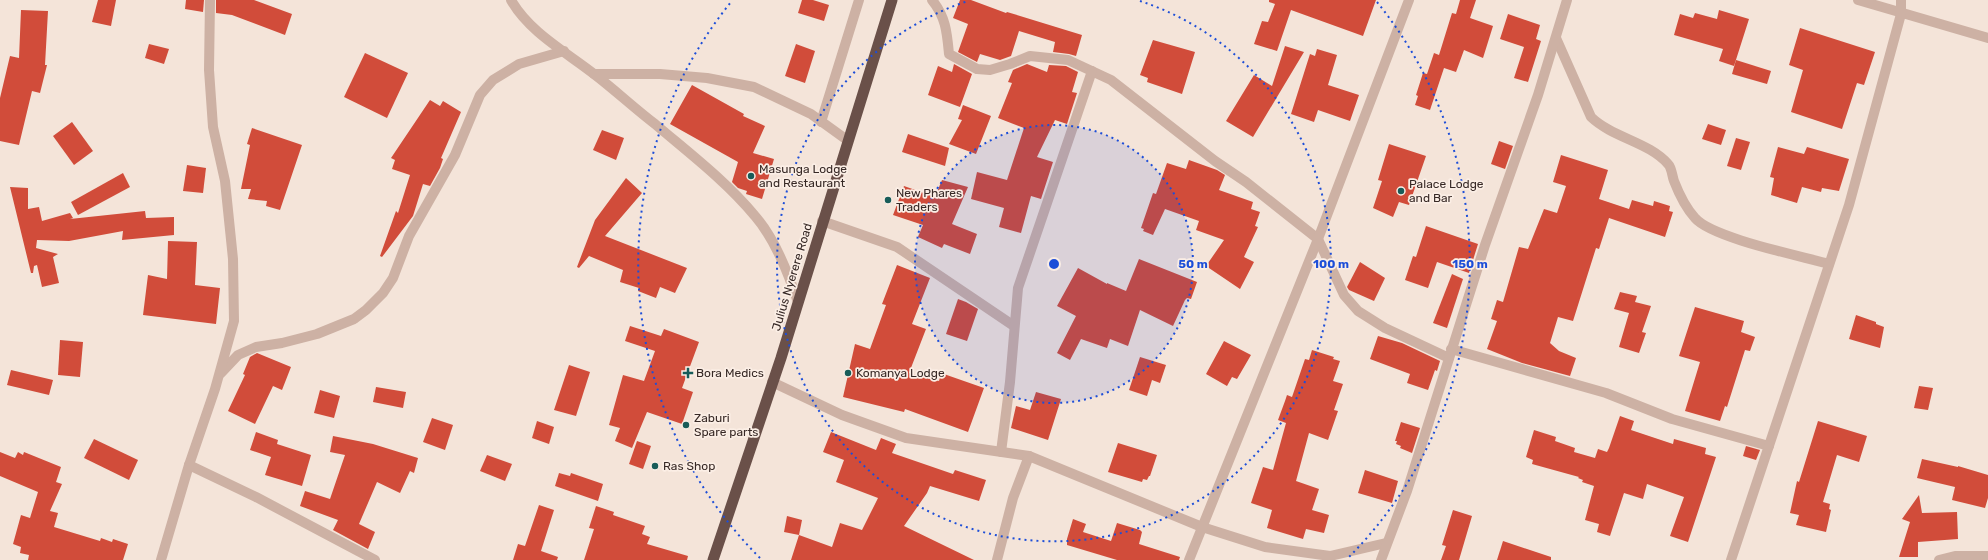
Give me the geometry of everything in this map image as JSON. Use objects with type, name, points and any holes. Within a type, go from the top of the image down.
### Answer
[{"type":"highway","name":"Julius Nyerere Road","points":[[713,560],[798,302],[847,140],[892,0]]},
{"type":"street","points":[[161,560],[234,321],[233,267],[225,181],[213,127],[209,70],[210,0]]},
{"type":"street","points":[[512,0],[516,8],[543,36],[594,74],[695,157],[756,216],[775,247],[789,277],[798,302]]},
{"type":"street","points":[[822,122],[859,0]]},
{"type":"street","points":[[932,0],[941,11],[946,30],[949,54],[977,69],[990,70],[1030,56],[1068,60],[1111,80],[1215,161],[1246,182],[1318,239],[1344,295],[1358,311],[1385,328],[1450,353],[1606,393],[1672,419],[1769,446]]},
{"type":"street","points":[[1189,560],[1318,239],[1408,0]]},
{"type":"street","points":[[1381,560],[1386,543],[1407,491],[1450,353],[1556,38],[1567,0]]},
{"type":"street","points":[[1858,0],[1901,14],[1988,38]]},
{"type":"street","points":[[1731,560],[1850,205],[1901,14],[1901,0]]},
{"type":"street","points":[[1556,38],[1592,117],[1601,126],[1659,157],[1670,165],[1683,201],[1696,220],[1713,230],[1752,244],[1829,264]]},
{"type":"street","points":[[219,374],[238,355],[250,350],[317,334],[354,318],[366,310],[383,293],[393,278],[409,236],[455,154],[480,95],[492,80],[519,64],[564,51]]},
{"type":"street","points":[[1000,452],[1010,382],[1018,288],[1092,71]]},
{"type":"street","points":[[594,74],[660,74],[707,78],[754,87],[811,114],[847,140]]},
{"type":"street","points":[[822,221],[898,247],[1014,326]]},
{"type":"street","points":[[772,382],[842,415],[906,438],[1030,456],[1202,527],[1265,547],[1330,556],[1386,543]]},
{"type":"street","points":[[997,560],[1014,498],[1030,456]]},
{"type":"street","points":[[189,465],[256,497],[375,560]]},
{"type":"street","points":[[1939,560],[1955,556],[1988,556]]},
{"type":"building","points":[[98,0],[116,0],[111,26],[92,22]]},
{"type":"building","points":[[186,0],[204,0],[203,12],[185,9]]},
{"type":"building","points":[[216,0],[254,0],[292,14],[285,35],[232,15],[216,13]]},
{"type":"building","points":[[802,0],[813,0],[829,5],[824,21],[798,13]]},
{"type":"building","points":[[960,0],[971,0],[1006,13],[1007,12],[1082,35],[1076,56],[1053,52],[1055,42],[1019,31],[1011,56],[1000,60],[980,54],[977,62],[958,52],[968,24],[953,18]]},
{"type":"building","points":[[1269,0],[1376,0],[1363,36],[1291,10],[1277,51],[1254,44],[1262,21],[1268,22],[1275,4],[1269,2]]},
{"type":"building","points":[[1460,0],[1476,0],[1470,18],[1493,26],[1483,58],[1464,50],[1456,72],[1444,68],[1430,110],[1415,105],[1418,96],[1416,95],[1423,73],[1427,74],[1434,53],[1439,55],[1452,13],[1456,14]]},
{"type":"building","points":[[21,10],[48,11],[45,65],[47,65],[40,93],[32,91],[19,145],[0,141],[0,98],[10,56],[19,58]]},
{"type":"building","points":[[1719,10],[1749,19],[1734,66],[1719,61],[1723,49],[1674,35],[1680,14],[1693,18],[1695,13],[1717,19]]},
{"type":"building","points":[[1508,14],[1540,25],[1536,39],[1541,41],[1528,82],[1514,78],[1524,47],[1500,39]]},
{"type":"building","points":[[1800,28],[1875,52],[1864,85],[1857,83],[1842,129],[1791,112],[1803,70],[1789,65]]},
{"type":"building","points":[[1153,40],[1195,52],[1182,94],[1147,82],[1148,78],[1140,75]]},
{"type":"building","points":[[149,44],[169,49],[164,64],[145,58]]},
{"type":"building","points":[[796,44],[815,51],[805,83],[785,76]]},
{"type":"building","points":[[1285,46],[1304,52],[1253,137],[1226,121],[1254,75],[1272,86]]},
{"type":"building","points":[[1317,49],[1337,55],[1328,85],[1359,95],[1350,121],[1318,110],[1314,122],[1291,114],[1310,54],[1315,56]]},
{"type":"building","points":[[365,53],[408,73],[387,118],[344,97]]},
{"type":"building","points":[[1736,60],[1771,71],[1767,84],[1732,74]]},
{"type":"building","points":[[954,64],[972,74],[960,107],[928,95],[938,66],[952,72]]},
{"type":"building","points":[[1027,64],[1047,72],[1049,65],[1066,66],[1078,72],[1072,92],[1077,93],[1067,124],[1055,120],[1037,157],[1053,162],[1041,199],[1031,196],[1021,233],[999,227],[1004,208],[971,199],[977,172],[1007,180],[1024,128],[998,118],[1012,83],[1008,82],[1013,70]]},
{"type":"building","points":[[692,85],[744,114],[743,116],[765,126],[753,153],[774,159],[762,199],[746,194],[747,191],[738,188],[732,182],[738,162],[670,124]]},
{"type":"building","points":[[430,100],[440,106],[443,101],[461,112],[441,158],[443,159],[440,168],[430,186],[423,184],[413,216],[382,257],[380,256],[396,211],[398,213],[410,175],[392,169],[395,160],[391,158]]},
{"type":"building","points":[[963,105],[991,116],[976,154],[949,144],[962,120],[958,119]]},
{"type":"building","points":[[72,122],[93,151],[74,165],[53,136]]},
{"type":"building","points":[[1708,124],[1726,130],[1721,145],[1702,139]]},
{"type":"building","points":[[252,128],[302,145],[280,210],[266,206],[267,201],[248,199],[251,189],[241,189],[250,145],[247,144]]},
{"type":"building","points":[[602,130],[624,138],[616,160],[593,150]]},
{"type":"building","points":[[908,134],[949,148],[945,166],[902,152]]},
{"type":"building","points":[[1736,138],[1750,142],[1741,170],[1727,166]]},
{"type":"building","points":[[1499,141],[1513,146],[1505,169],[1491,164]]},
{"type":"building","points":[[1389,144],[1426,156],[1409,205],[1399,202],[1393,217],[1373,208],[1382,181],[1378,180]]},
{"type":"building","points":[[1778,147],[1804,154],[1807,147],[1849,159],[1839,191],[1822,188],[1821,192],[1802,187],[1797,203],[1771,195],[1774,178],[1770,177]]},
{"type":"building","points":[[1561,155],[1608,170],[1599,199],[1629,209],[1632,200],[1653,206],[1654,201],[1670,206],[1669,211],[1673,212],[1665,237],[1609,218],[1599,249],[1596,248],[1573,321],[1558,317],[1550,343],[1559,351],[1576,358],[1570,376],[1522,363],[1487,349],[1497,321],[1491,319],[1497,300],[1503,302],[1519,247],[1528,249],[1544,209],[1557,213],[1566,186],[1553,182]]},
{"type":"building","points":[[1189,160],[1217,170],[1225,175],[1219,190],[1253,202],[1251,209],[1260,212],[1255,226],[1258,227],[1244,257],[1254,262],[1240,289],[1206,266],[1224,240],[1196,230],[1199,221],[1165,209],[1153,235],[1143,231],[1144,229],[1141,228],[1153,193],[1156,194],[1167,163],[1186,169]]},
{"type":"building","points":[[187,165],[206,168],[203,193],[183,191]]},
{"type":"building","points":[[123,173],[130,187],[78,215],[71,202]]},
{"type":"building","points":[[626,178],[642,193],[605,236],[687,268],[675,293],[660,287],[656,298],[638,291],[639,288],[620,282],[623,270],[589,256],[579,268],[577,267],[595,220]]},
{"type":"building","points":[[942,180],[968,187],[952,224],[977,234],[970,254],[944,244],[942,248],[918,237],[923,225],[893,215],[904,186],[935,197]]},
{"type":"building","points":[[10,187],[28,188],[28,209],[39,207],[42,221],[70,213],[73,218],[70,219],[145,211],[146,218],[174,217],[174,235],[122,240],[123,231],[69,241],[37,240],[36,248],[58,254],[53,257],[59,283],[42,287],[37,265],[34,266],[33,273],[31,273]]},
{"type":"building","points":[[1426,226],[1478,244],[1469,273],[1437,262],[1428,288],[1405,280],[1413,256],[1416,257]]},
{"type":"building","points":[[168,241],[197,242],[195,285],[220,288],[216,324],[143,315],[148,275],[167,279]]},
{"type":"building","points":[[1139,259],[1197,282],[1191,299],[1187,298],[1185,300],[1173,326],[1140,310],[1128,346],[1110,339],[1107,348],[1081,339],[1070,360],[1057,353],[1076,316],[1057,306],[1078,268],[1107,284],[1126,291]]},
{"type":"building","points":[[1360,262],[1385,278],[1374,301],[1349,290],[1347,287]]},
{"type":"building","points":[[897,265],[930,278],[912,324],[926,329],[909,373],[939,381],[941,373],[984,388],[968,432],[905,409],[904,412],[843,397],[855,344],[870,349],[886,305],[882,304]]},
{"type":"building","points":[[1452,274],[1463,279],[1447,328],[1433,323]]},
{"type":"building","points":[[1620,292],[1637,296],[1635,302],[1651,306],[1642,332],[1646,333],[1639,353],[1619,347],[1629,313],[1614,309]]},
{"type":"building","points":[[958,299],[978,309],[967,341],[946,334]]},
{"type":"building","points":[[1695,307],[1744,321],[1741,332],[1755,337],[1750,351],[1745,350],[1727,407],[1725,406],[1720,421],[1685,411],[1700,362],[1679,356]]},
{"type":"building","points":[[1856,315],[1876,322],[1876,324],[1884,327],[1880,348],[1849,339]]},
{"type":"building","points":[[630,326],[661,336],[664,329],[699,342],[682,388],[693,392],[682,424],[647,412],[632,448],[615,441],[620,428],[609,425],[623,375],[644,381],[655,351],[625,341]]},
{"type":"building","points":[[1378,336],[1402,343],[1440,361],[1428,390],[1407,383],[1410,374],[1370,359]]},
{"type":"building","points":[[60,340],[83,342],[80,377],[58,375]]},
{"type":"building","points":[[1224,341],[1251,355],[1237,379],[1232,377],[1227,386],[1206,374]]},
{"type":"building","points":[[1312,350],[1334,357],[1333,359],[1340,361],[1333,381],[1343,384],[1334,410],[1338,411],[1328,440],[1309,433],[1296,481],[1319,489],[1312,510],[1329,515],[1324,533],[1306,529],[1303,539],[1267,528],[1272,510],[1251,503],[1263,467],[1273,470],[1286,423],[1278,420],[1287,395],[1292,397],[1305,359],[1309,360]]},
{"type":"building","points":[[257,353],[291,367],[282,390],[273,386],[255,424],[228,411],[245,375],[243,374],[250,357]]},
{"type":"building","points":[[1140,357],[1166,365],[1160,383],[1152,380],[1147,396],[1129,390]]},
{"type":"building","points":[[569,365],[590,372],[576,416],[554,410]]},
{"type":"building","points":[[11,370],[53,380],[49,395],[7,385]]},
{"type":"building","points":[[1919,386],[1933,388],[1928,410],[1914,408]]},
{"type":"building","points":[[376,387],[406,392],[403,408],[373,402]]},
{"type":"building","points":[[320,390],[340,396],[334,418],[314,413]]},
{"type":"building","points":[[1036,392],[1061,399],[1048,440],[1011,428],[1016,406],[1030,410]]},
{"type":"building","points":[[1620,416],[1634,421],[1631,430],[1673,444],[1674,439],[1706,448],[1705,454],[1716,457],[1688,542],[1670,536],[1684,497],[1647,484],[1643,499],[1624,493],[1610,536],[1597,532],[1599,524],[1585,520],[1594,486],[1582,482],[1583,480],[1578,478],[1579,477],[1532,464],[1533,460],[1526,457],[1534,430],[1556,437],[1555,441],[1575,448],[1574,452],[1595,458],[1598,449],[1607,452]]},
{"type":"building","points":[[432,418],[453,425],[445,450],[423,442]]},
{"type":"building","points":[[537,421],[554,427],[549,444],[532,438]]},
{"type":"building","points":[[1818,421],[1867,436],[1859,462],[1837,455],[1823,502],[1830,504],[1829,509],[1831,510],[1826,532],[1796,525],[1799,515],[1790,513],[1797,481],[1799,482]]},
{"type":"building","points":[[1401,422],[1420,428],[1412,453],[1400,448],[1401,446],[1396,444],[1397,441],[1395,441]]},
{"type":"building","points":[[256,432],[278,440],[277,444],[311,455],[302,486],[265,475],[271,457],[250,450]]},
{"type":"building","points":[[831,432],[876,450],[881,438],[896,444],[892,453],[953,474],[955,470],[986,480],[979,501],[930,486],[927,493],[904,526],[974,560],[791,560],[799,535],[832,547],[840,523],[862,530],[878,498],[836,482],[844,460],[823,452]]},
{"type":"building","points":[[333,436],[373,444],[418,458],[414,473],[410,471],[400,493],[377,482],[359,524],[375,532],[368,549],[333,530],[338,520],[300,506],[305,491],[330,499],[345,455],[330,452]]},
{"type":"building","points":[[94,439],[138,460],[129,480],[84,458]]},
{"type":"building","points":[[637,441],[651,446],[643,469],[629,464]]},
{"type":"building","points":[[1118,443],[1157,455],[1150,476],[1147,480],[1143,479],[1142,482],[1108,472]]},
{"type":"building","points":[[1746,446],[1760,450],[1756,460],[1743,456]]},
{"type":"building","points":[[0,452],[15,458],[18,452],[23,455],[24,452],[61,467],[56,482],[62,484],[50,511],[58,513],[54,527],[100,541],[101,538],[112,542],[113,539],[128,544],[123,560],[28,560],[29,555],[20,553],[21,547],[13,544],[21,515],[30,518],[38,492],[0,476]]},
{"type":"building","points":[[487,455],[512,464],[505,481],[480,471]]},
{"type":"building","points":[[1922,459],[1958,466],[1988,475],[1988,498],[1985,508],[1952,500],[1955,487],[1917,478]]},
{"type":"building","points":[[1365,470],[1398,481],[1392,503],[1358,493]]},
{"type":"building","points":[[559,473],[570,476],[571,473],[603,484],[598,501],[555,486]]},
{"type":"building","points":[[1919,495],[1922,513],[1957,512],[1958,539],[1918,542],[1918,557],[1899,557],[1910,522],[1902,519]]},
{"type":"building","points":[[539,505],[554,510],[541,551],[558,557],[557,560],[513,560],[518,544],[525,546]]},
{"type":"building","points":[[596,506],[614,512],[613,515],[645,526],[642,534],[650,537],[647,544],[688,556],[687,560],[584,560],[594,529],[589,528]]},
{"type":"building","points":[[1453,510],[1472,516],[1459,560],[1441,560],[1446,546],[1442,545]]},
{"type":"building","points":[[787,516],[802,520],[799,535],[784,532]]},
{"type":"building","points":[[1073,519],[1086,524],[1083,532],[1111,541],[1117,523],[1140,530],[1142,532],[1139,544],[1180,557],[1179,560],[1117,560],[1067,545],[1067,539]]},
{"type":"building","points":[[1503,541],[1551,557],[1551,560],[1497,560]]},
{"type":"place","name":"Masunga Lodge and Restaurant","points":[[751,176]]},
{"type":"place","name":"Palace Lodge and Bar","points":[[1401,191]]},
{"type":"place","name":"New Phares Traders","points":[[888,200]]},
{"type":"place","name":"Bora Medics","points":[[688,373]]},
{"type":"place","name":"Komanya Lodge","points":[[848,373]]},
{"type":"place","name":"Zaburi Spare parts","points":[[686,425]]},
{"type":"place","name":"Ras Shop","points":[[655,466]]}]
